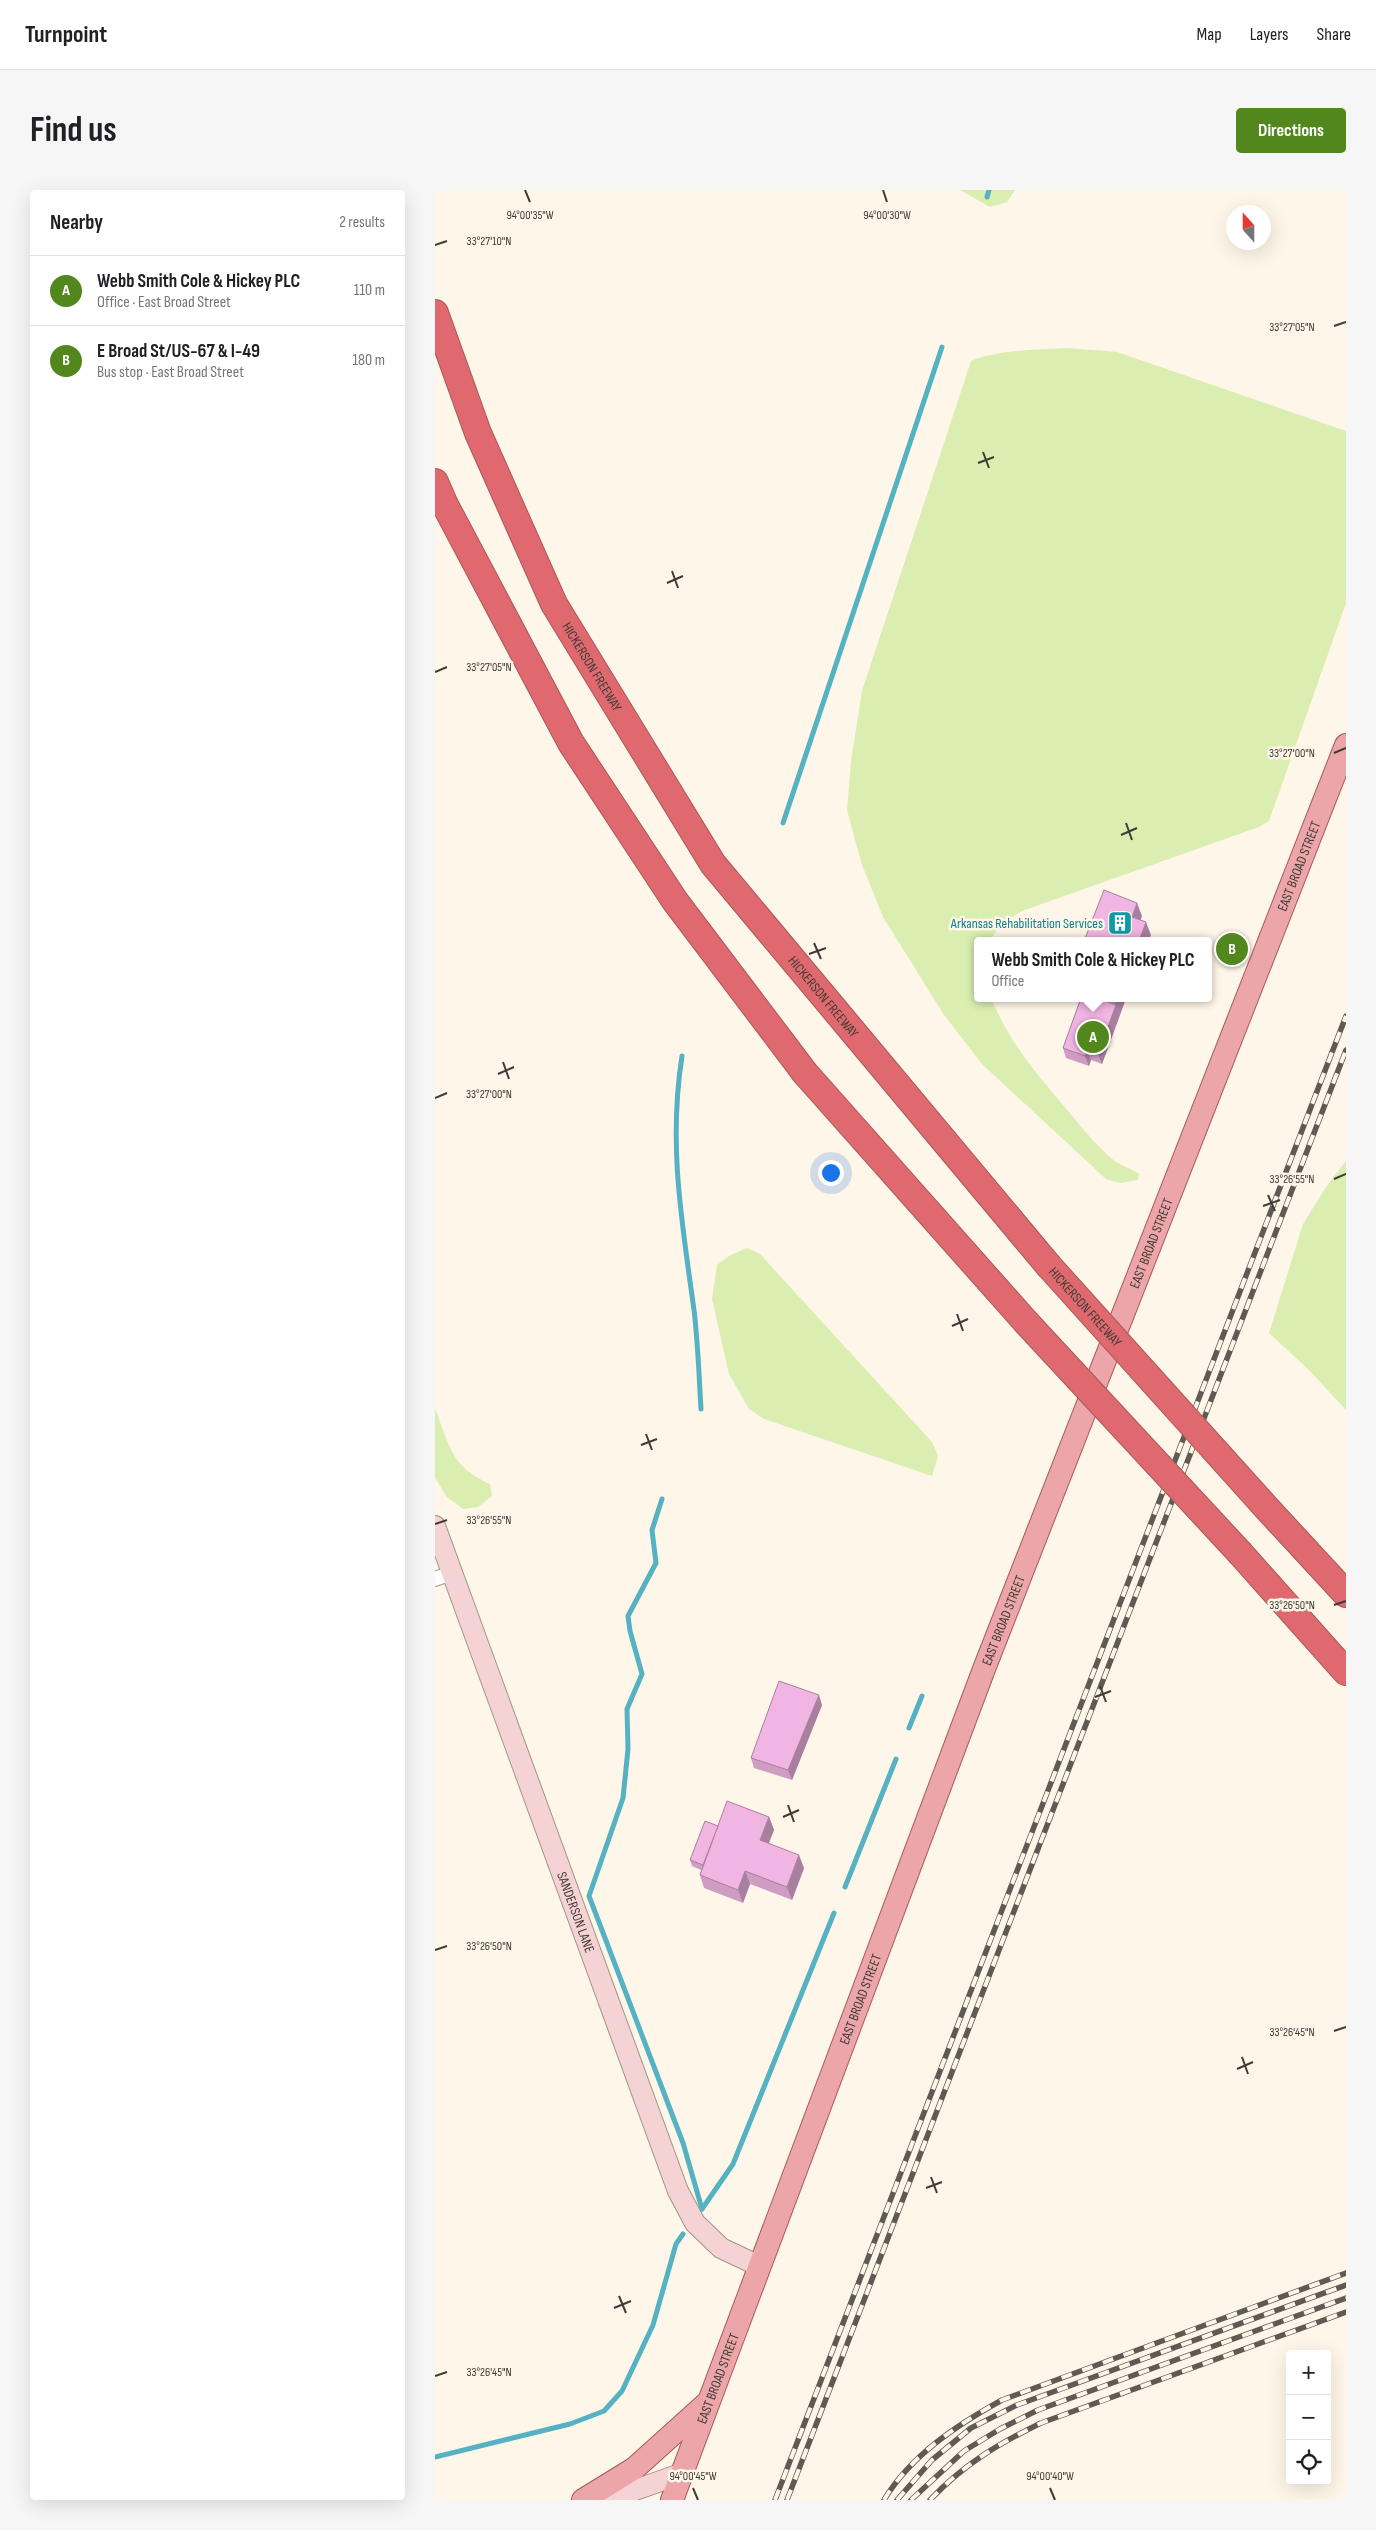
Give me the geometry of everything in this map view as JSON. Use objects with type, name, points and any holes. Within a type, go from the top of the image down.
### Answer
[{"type":"highway","name":"HICKERSON FREEWAY","points":[[435,313],[478,433],[554,604],[713,864],[1048,1265],[1346,1594]]},
{"type":"highway","points":[[435,482],[445,505],[571,743],[675,901],[805,1072],[1025,1321],[1241,1554],[1346,1672]]},
{"type":"main road","name":"EAST BROAD STREET","points":[[672,2500],[983,1669],[1346,745]]},
{"type":"main road","points":[[583,2500],[635,2468],[709,2402]]},
{"type":"street","name":"SANDERSON LANE","points":[[435,1526],[443,1576],[678,2191],[695,2223],[721,2248],[759,2266]]},
{"type":"street","points":[[607,2500],[683,2473]]},
{"type":"green space","points":[[960,190],[1015,190],[1007,202],[990,207]]},
{"type":"green space","points":[[1067,348],[1117,352],[1346,431],[1346,603],[1269,821],[1259,827],[1022,911],[1002,924],[992,937],[974,937],[974,1002],[993,1002],[1023,1055],[1092,1139],[1113,1160],[1139,1174],[1138,1180],[1120,1183],[1106,1179],[982,1064],[944,1015],[883,917],[862,865],[847,810],[851,761],[862,691],[971,361],[995,354]]},
{"type":"green space","points":[[1346,1161],[1346,1410],[1309,1370],[1269,1333],[1303,1224],[1326,1187]]},
{"type":"green space","points":[[747,1248],[760,1254],[932,1442],[938,1456],[932,1476],[764,1419],[749,1409],[729,1374],[712,1299],[717,1265],[729,1256]]},
{"type":"green space","points":[[435,1408],[453,1454],[467,1470],[490,1484],[492,1496],[478,1507],[463,1509],[447,1497],[435,1478]]},
{"type":"building","points":[[1104,890],[1137,903],[1132,917],[1146,922],[1140,937],[1086,937]]},
{"type":"building","points":[[1080,1002],[1108,1002],[1116,1005],[1098,1054],[1087,1050],[1085,1056],[1063,1048]]},
{"type":"building","points":[[779,1681],[819,1695],[788,1770],[751,1758]]},
{"type":"building","points":[[727,1801],[769,1817],[760,1840],[799,1855],[787,1887],[745,1871],[738,1890],[700,1875]]},
{"type":"building","points":[[705,1821],[718,1826],[703,1865],[690,1860]]},
{"type":"waterway","points":[[987,197],[989,190]]},
{"type":"waterway","points":[[783,823],[942,347]]},
{"type":"waterway","points":[[682,1056],[678,1089],[676,1152],[681,1214],[695,1322],[701,1409]]},
{"type":"waterway","points":[[662,1499],[652,1530],[656,1563],[628,1616],[630,1631],[642,1674],[627,1709],[628,1749],[623,1798],[589,1896],[683,2143],[702,2209]]},
{"type":"waterway","points":[[909,1728],[922,1696]]},
{"type":"waterway","points":[[845,1887],[896,1759]]},
{"type":"waterway","points":[[702,2209],[733,2164],[834,1913]]},
{"type":"waterway","points":[[435,2457],[570,2424],[604,2411],[622,2391],[653,2325],[676,2244],[683,2234]]},
{"type":"railway","points":[[775,2500],[1346,1016]]},
{"type":"railway","points":[[787,2500],[1346,1050]]},
{"type":"railway","points":[[884,2500],[907,2469],[936,2442],[1002,2400],[1346,2273]]},
{"type":"railway","points":[[897,2500],[932,2460],[971,2428],[1017,2405],[1346,2285]]},
{"type":"railway","points":[[911,2500],[964,2451],[1000,2429],[1038,2410],[1346,2298]]},
{"type":"railway","points":[[930,2500],[969,2465],[1010,2439],[1041,2423],[1346,2312]]},
{"type":"place","name":"Arkansas Rehabilitation Services","points":[[1120,923]]},
{"type":"place","name":"E Broad St/US-67 & I-49","points":[[1232,949]]},
{"type":"place","name":"Webb Smith Cole & Hickey PLC","points":[[1093,1037]]}]
